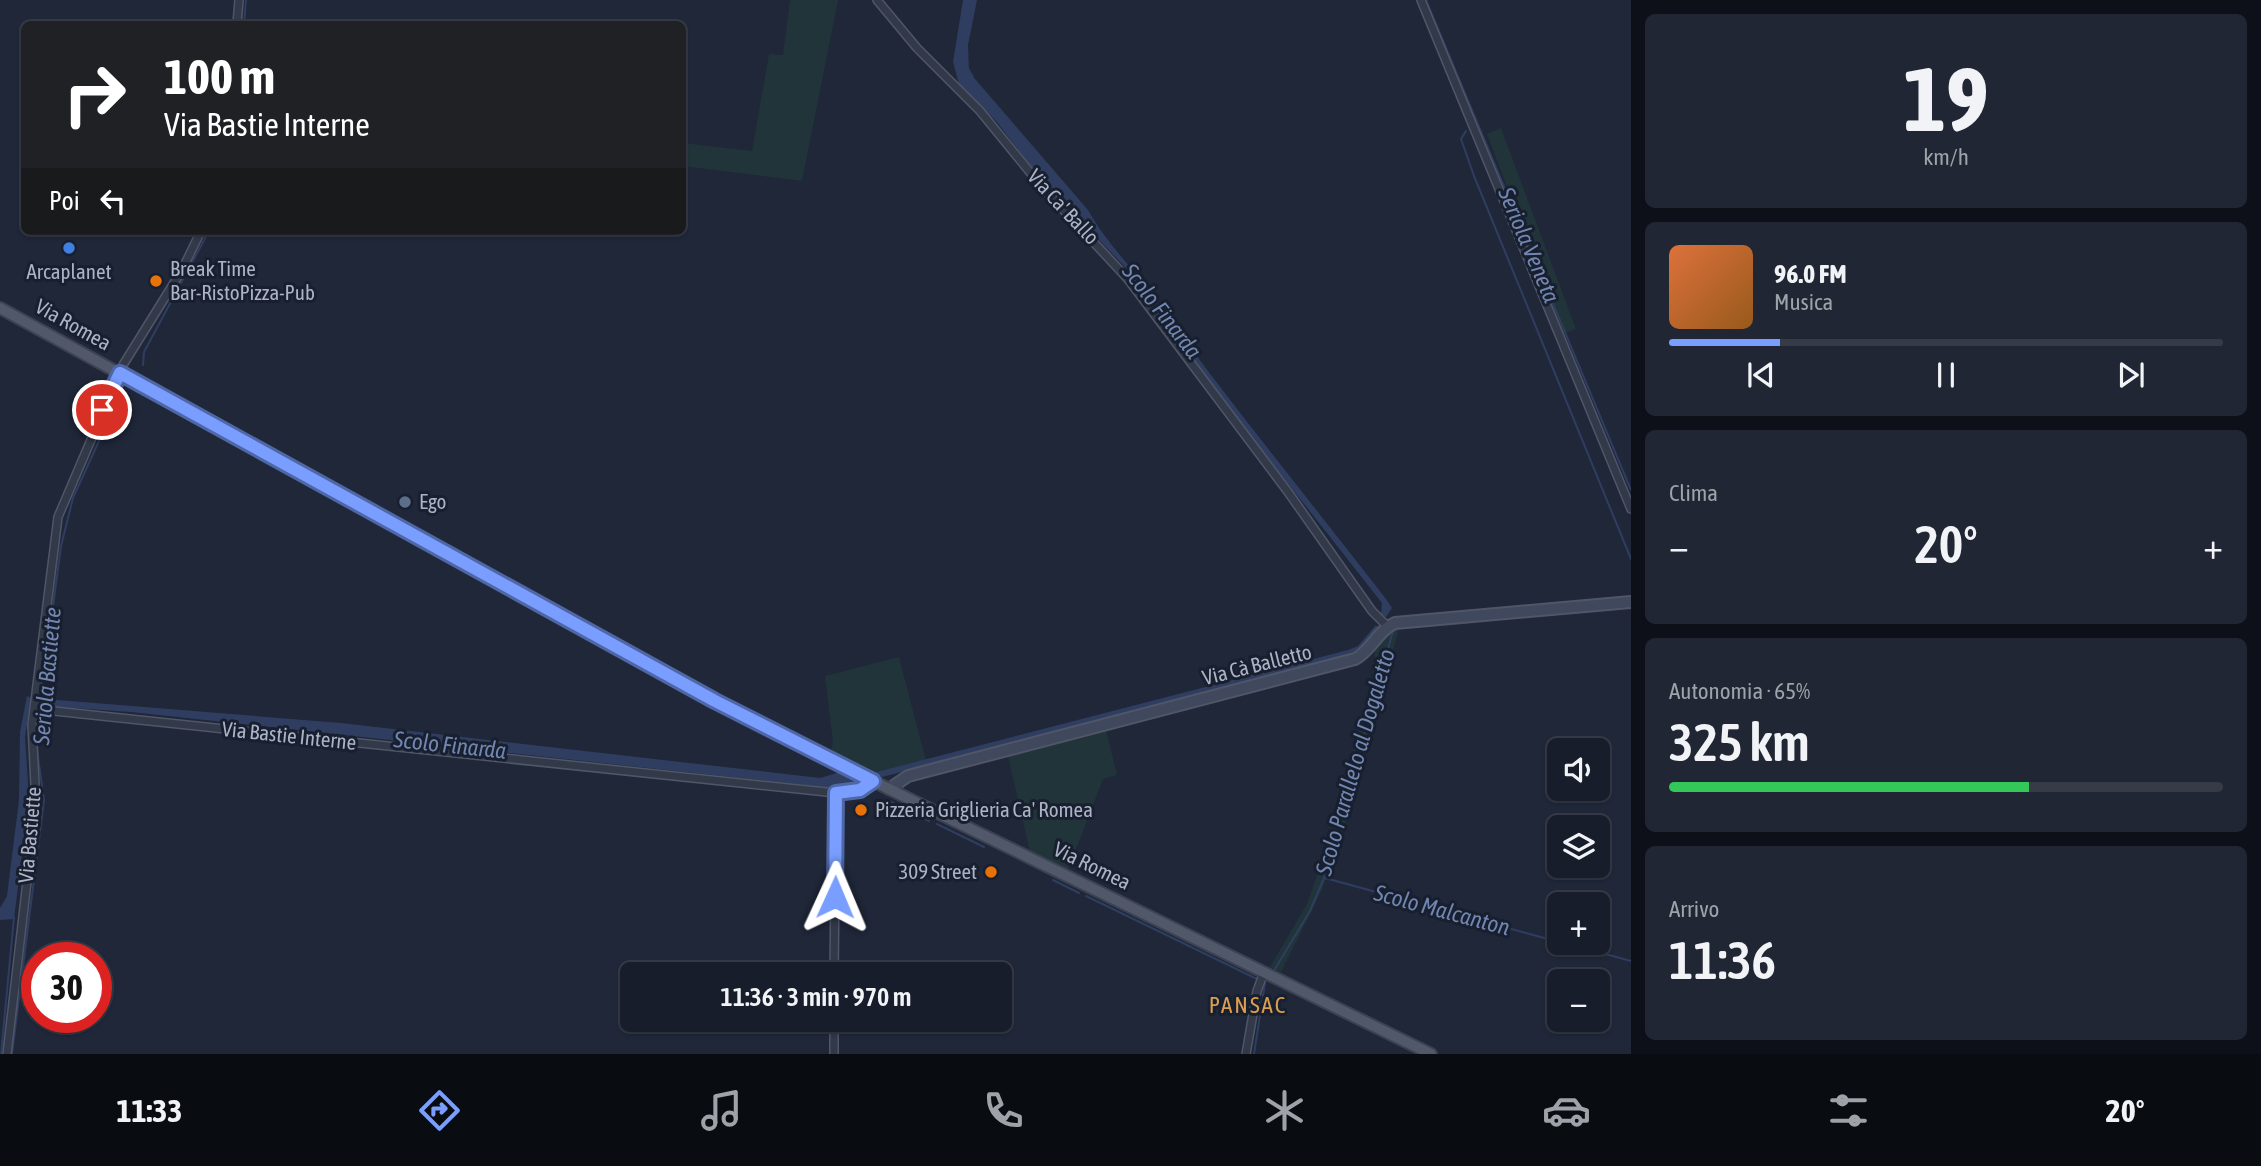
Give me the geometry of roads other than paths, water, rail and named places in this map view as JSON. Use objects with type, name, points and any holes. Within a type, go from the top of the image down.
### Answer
[{"type":"main road","name":"Via Romea","points":[[0,308],[715,701],[1432,1054]]},
{"type":"street","points":[[237,21],[239,0]]},
{"type":"street","name":"Via Ca' Ballo","points":[[877,0],[917,48],[980,111],[1042,187],[1127,278],[1288,492],[1372,611],[1387,626]]},
{"type":"street","points":[[1421,0],[1631,509]]},
{"type":"street","name":"Via Bastiette","points":[[7,1054],[36,804],[32,743],[58,517],[93,430],[120,373],[182,270],[199,235]]},
{"type":"street","points":[[1387,626],[1395,623],[1631,602]]},
{"type":"street","name":"Via Cà Balletto","points":[[889,789],[908,776],[1355,659],[1369,650],[1387,626]]},
{"type":"street","name":"Via Bastie Interne","points":[[38,709],[836,793],[860,790],[873,781]]},
{"type":"street","points":[[834,962],[836,793]]},
{"type":"street","points":[[1246,1054],[1257,991],[1264,972]]},
{"type":"street","points":[[834,1032],[834,1054]]},
{"type":"water","points":[[963,0],[977,0],[968,45],[969,72],[1088,210],[1209,372],[1386,599],[1392,608],[1386,617],[1381,614],[1382,603],[1253,439],[1125,267],[1039,177],[997,122],[959,84],[953,62]]},
{"type":"water","points":[[1376,625],[1379,629],[1367,644],[1346,656],[882,777],[873,773],[1348,650],[1358,646]]},
{"type":"water","points":[[27,696],[31,698],[25,737],[29,798],[14,919],[0,920],[0,908],[7,896],[19,800],[20,732]]},
{"type":"water","points":[[45,699],[341,723],[820,778],[840,772],[859,782],[833,788],[131,712],[44,706]]},
{"type":"waterway","name":"Seriola Bastiette","points":[[244,21],[246,0]]},
{"type":"waterway","name":"Seriola Veneta","points":[[1426,0],[1631,490]]},
{"type":"waterway","name":"Scolo Finarda","points":[[967,53],[967,67],[973,77]]},
{"type":"waterway","points":[[1466,131],[1461,139],[1474,176],[1631,559]]},
{"type":"waterway","name":"Seriola Bastiette","points":[[143,365],[144,352],[207,235]]},
{"type":"waterway","name":"Seriola Bastiette","points":[[40,705],[61,546],[73,498],[114,408],[129,399]]},
{"type":"waterway","name":"Scolo Parallelo al Dogaletto","points":[[1275,969],[1310,911],[1324,878],[1393,631]]},
{"type":"waterway","name":"Seriola Bastiette","points":[[12,1054],[44,800],[36,743],[39,711]]},
{"type":"waterway","points":[[889,801],[929,821]]},
{"type":"waterway","points":[[937,824],[984,847]]},
{"type":"waterway","name":"Scolo Malcanton","points":[[1325,878],[1547,939]]},
{"type":"waterway","points":[[1053,880],[1079,893]]},
{"type":"waterway","points":[[1086,896],[1257,979]]},
{"type":"waterway","name":"Seriola Bastiette","points":[[1,1054],[14,917]]},
{"type":"waterway","name":"Scolo Malcanton","points":[[1609,955],[1631,961]]},
{"type":"waterway","name":"Scolo Parallelo al Dogaletto","points":[[1254,1054],[1265,983]]},
{"type":"place","name":"Arcaplanet","points":[[69,248]]},
{"type":"place","name":"Break Time Bar-RistoPizza-Pub","points":[[156,281]]},
{"type":"place","name":"Ego","points":[[405,502]]},
{"type":"place","name":"Pizzeria Griglieria Ca' Romea","points":[[861,810]]},
{"type":"place","name":"309 Street","points":[[991,872]]},
{"type":"district","name":"PANSAC","points":[[1248,1005]]}]
